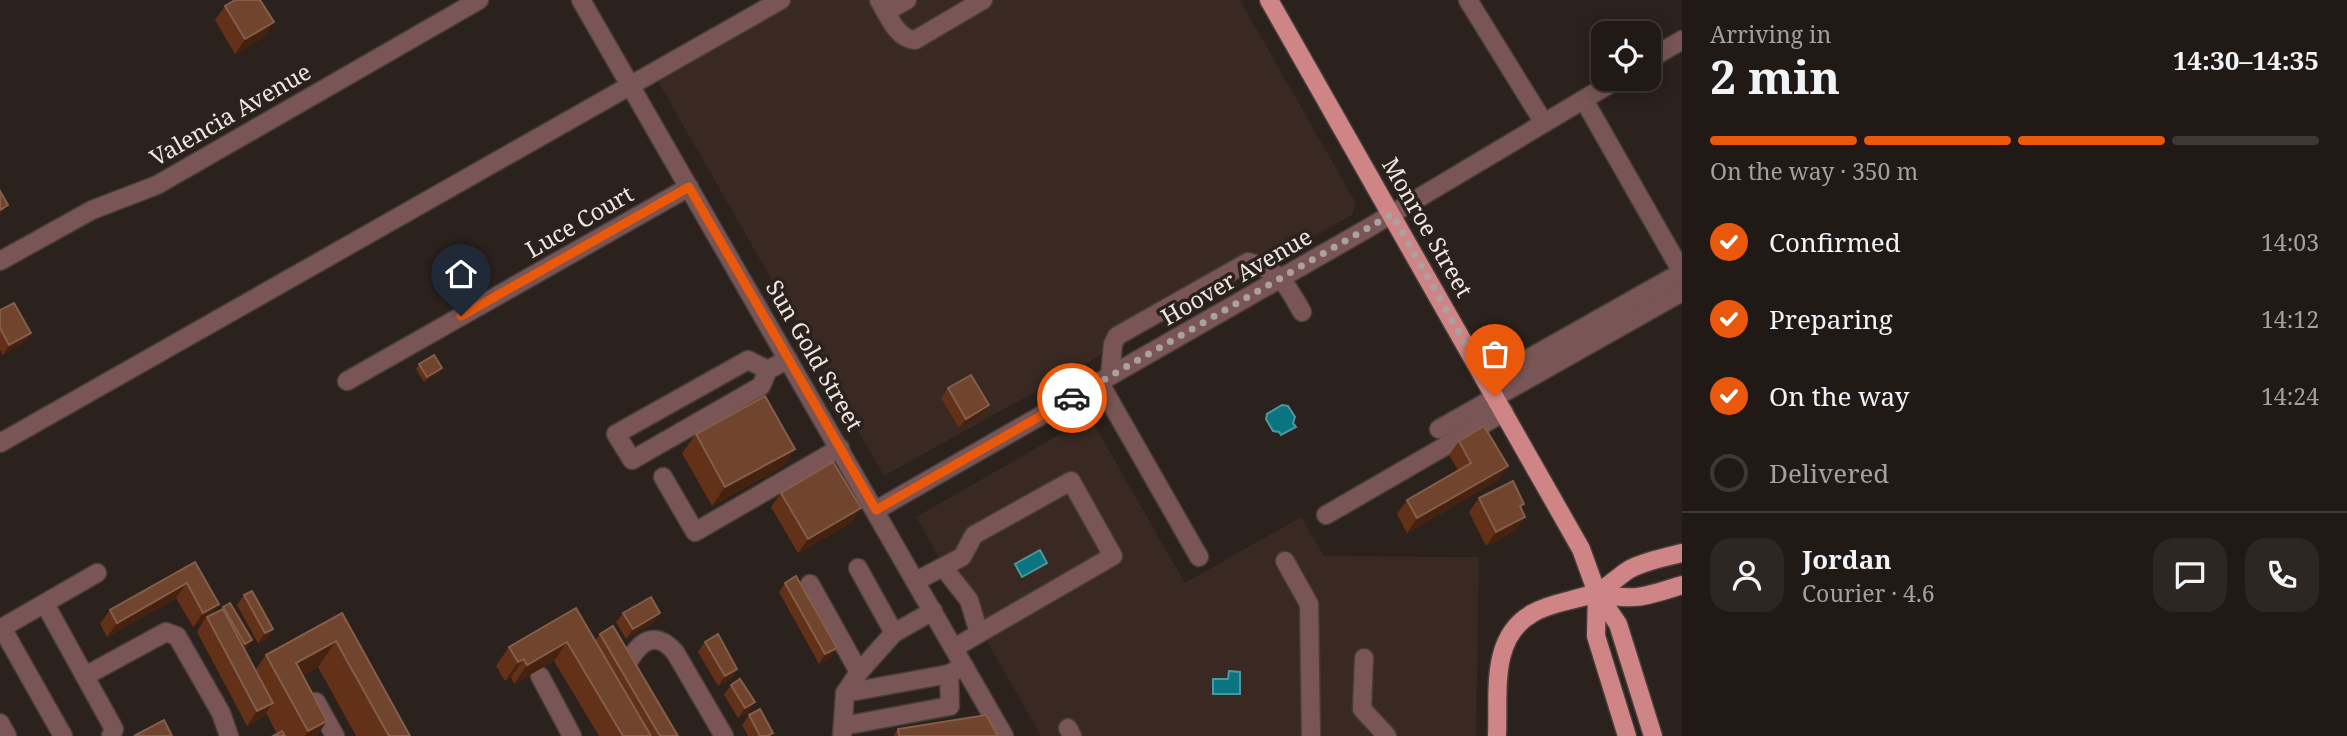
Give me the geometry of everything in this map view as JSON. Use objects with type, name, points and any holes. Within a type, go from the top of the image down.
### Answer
[{"type":"main road","name":"Monroe Street","points":[[1269,0],[1581,549],[1597,593],[1618,624],[1653,736]]},
{"type":"main road","points":[[1497,736],[1499,668],[1506,637],[1518,623],[1533,612],[1559,602],[1597,593],[1634,567],[1682,553]]},
{"type":"main road","points":[[1597,593],[1622,599],[1647,596],[1682,585]]},
{"type":"main road","name":"Monroe Street","points":[[1597,593],[1596,636],[1627,736]]},
{"type":"street","name":"Valencia Avenue","points":[[0,261],[92,209],[157,185],[479,0]]},
{"type":"street","name":"Sun Gold Street","points":[[581,0],[954,648],[957,670],[1004,736]]},
{"type":"street","points":[[0,443],[781,0]]},
{"type":"street","points":[[907,0],[882,6],[900,34],[915,40],[983,0]]},
{"type":"street","points":[[1468,0],[1544,124]]},
{"type":"street","points":[[1661,52],[1682,40]]},
{"type":"street","name":"Hoover Avenue","points":[[876,510],[1282,278],[1599,91]]},
{"type":"street","points":[[1326,515],[1495,397],[1682,272],[1584,100]]},
{"type":"street","name":"Luce Court","points":[[347,381],[689,187]]},
{"type":"street","points":[[1199,557],[1105,379],[1113,344],[1117,336],[1248,262],[1268,267],[1282,278],[1302,312]]},
{"type":"street","points":[[1439,429],[1682,292]]},
{"type":"street","points":[[768,370],[748,360],[616,434],[632,460],[761,386],[768,370],[788,359]]},
{"type":"street","points":[[655,412],[669,439]]},
{"type":"street","points":[[663,477],[695,532],[840,448]]},
{"type":"street","points":[[916,582],[962,557],[974,536],[1071,481],[1113,556],[954,648]]},
{"type":"street","points":[[1285,561],[1309,604],[1311,736]]},
{"type":"street","points":[[943,567],[969,600],[979,633]]},
{"type":"street","points":[[858,568],[894,633]]},
{"type":"street","points":[[63,736],[1,629],[97,573]]},
{"type":"street","points":[[810,584],[859,672]]},
{"type":"street","points":[[45,604],[114,729],[111,736]]},
{"type":"street","points":[[845,692],[957,670],[950,706],[842,731],[845,692],[859,672],[894,633],[933,611]]},
{"type":"street","points":[[85,676],[166,632],[177,636],[221,713],[229,736]]},
{"type":"street","points":[[617,640],[633,664],[637,648],[649,640],[661,639],[668,643],[724,736]]},
{"type":"street","points":[[1364,658],[1362,709],[1387,736]]},
{"type":"street","points":[[540,676],[572,736]]},
{"type":"street","points":[[306,684],[335,736]]},
{"type":"street","points":[[0,723],[7,736]]},
{"type":"shaded area","points":[[793,0],[1240,0],[1356,203],[1352,215],[884,476],[656,78]]},
{"type":"shaded area","points":[[1090,417],[1185,583],[1301,517],[1324,556],[1479,557],[1476,736],[1041,736],[916,517]]},
{"type":"water","points":[[1282,405],[1288,406],[1295,417],[1293,423],[1296,427],[1281,435],[1273,431],[1266,419],[1267,414]]},
{"type":"water","points":[[1040,550],[1047,563],[1022,577],[1015,564]]},
{"type":"water","points":[[1229,671],[1240,672],[1240,694],[1213,694],[1213,679],[1228,679]]},
{"type":"building","points":[[235,0],[260,0],[274,22],[245,39],[225,6]]},
{"type":"building","points":[[0,191],[8,205],[0,210]]},
{"type":"building","points":[[14,303],[31,333],[9,345],[0,328],[0,310]]},
{"type":"building","points":[[434,355],[442,368],[427,377],[419,364]]},
{"type":"building","points":[[971,375],[989,405],[966,419],[948,388]]},
{"type":"building","points":[[765,396],[795,449],[725,487],[696,434]]},
{"type":"building","points":[[1484,426],[1508,466],[1417,518],[1407,500],[1471,463],[1459,441]]},
{"type":"building","points":[[833,462],[861,508],[808,539],[781,493]]},
{"type":"building","points":[[1513,481],[1524,504],[1520,506],[1525,517],[1496,532],[1479,498]]},
{"type":"building","points":[[195,562],[219,604],[203,613],[187,583],[117,623],[110,610]]},
{"type":"building","points":[[796,576],[837,648],[825,654],[785,583]]},
{"type":"building","points":[[252,591],[273,629],[265,633],[244,595]]},
{"type":"building","points":[[651,597],[660,613],[633,629],[623,613]]},
{"type":"building","points":[[230,603],[252,640],[245,644],[223,607]]},
{"type":"building","points":[[576,608],[651,736],[623,736],[567,642],[527,665],[524,659],[518,662],[509,647]]},
{"type":"building","points":[[223,609],[273,703],[257,711],[207,617]]},
{"type":"building","points":[[342,613],[410,736],[389,736],[336,641],[296,663],[327,721],[308,731],[266,655]]},
{"type":"building","points":[[613,626],[678,736],[660,736],[600,634]]},
{"type":"building","points":[[718,634],[737,669],[725,676],[705,642]]},
{"type":"building","points":[[740,679],[755,702],[745,708],[731,685]]},
{"type":"building","points":[[760,709],[773,733],[767,736],[760,736],[749,715]]},
{"type":"building","points":[[986,715],[998,736],[899,736],[898,729]]},
{"type":"building","points":[[164,720],[172,736],[134,736]]},
{"type":"way so far","points":[[1072,398],[1392,214],[1495,396]]},
{"type":"route","points":[[461,316],[689,187],[876,510],[1072,398]]}]
